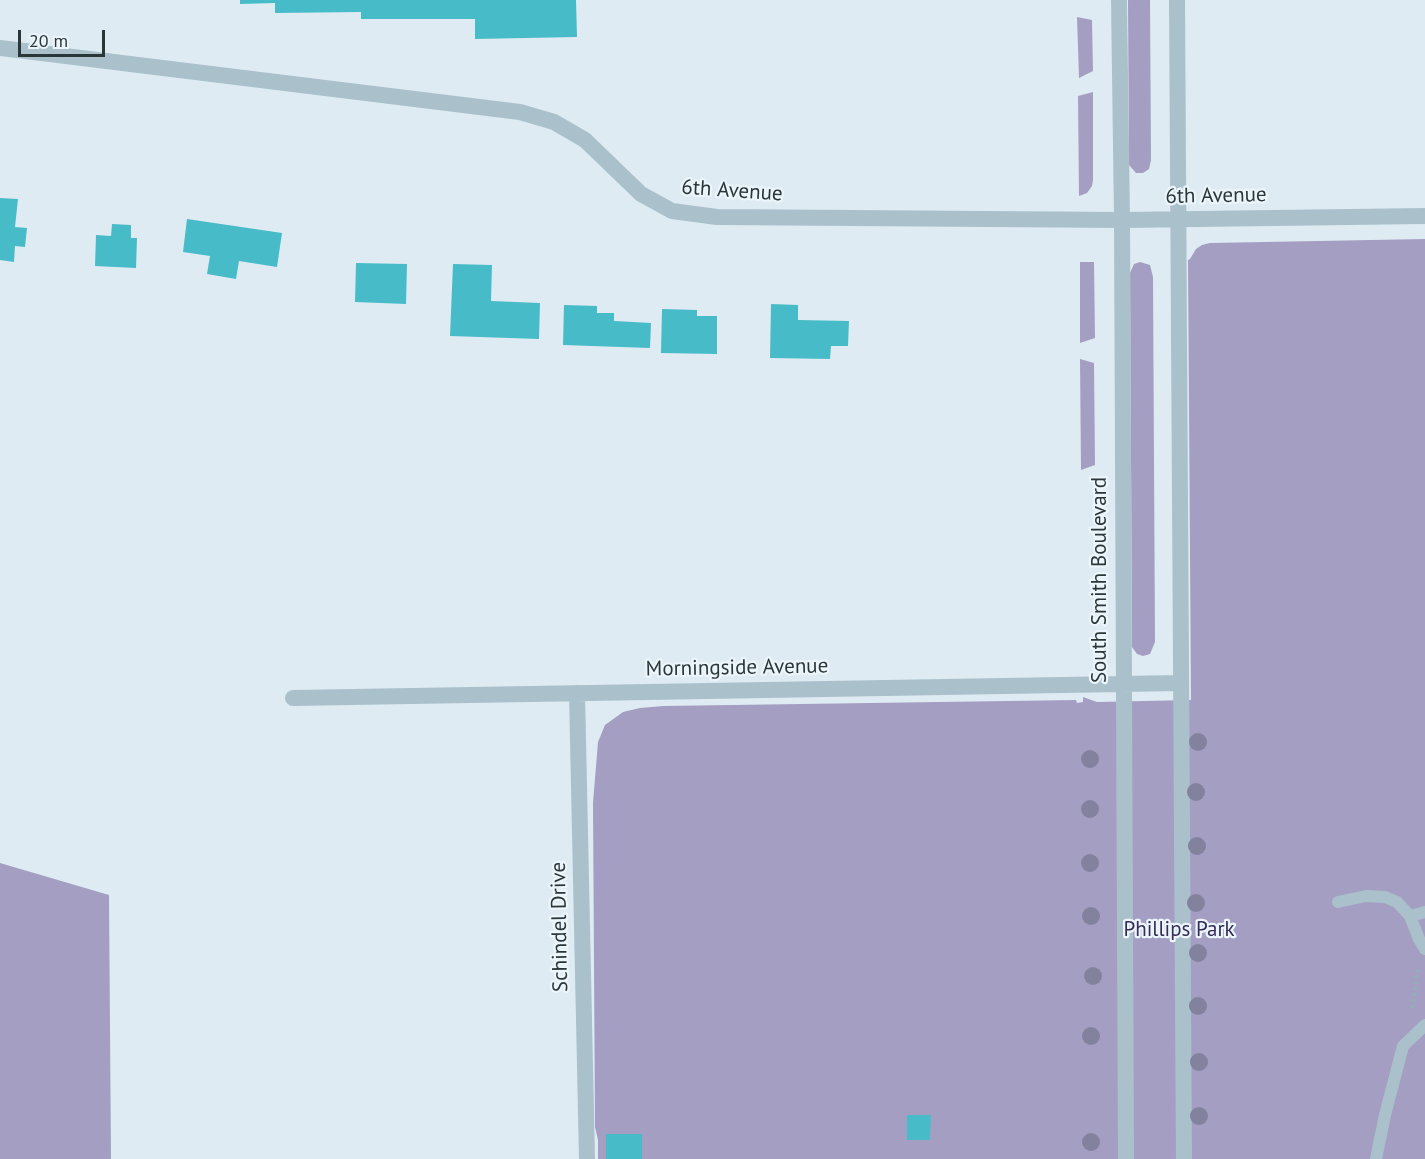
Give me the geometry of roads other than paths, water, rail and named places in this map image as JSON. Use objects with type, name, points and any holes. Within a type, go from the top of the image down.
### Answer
[{"type":"street","name":"South Smith Boulevard","points":[[1119,0],[1126,1159]]},
{"type":"street","points":[[1177,0],[1184,1159]]},
{"type":"street","name":"6th Avenue","points":[[0,48],[520,112],[554,122],[585,140],[641,194],[672,211],[717,217],[1122,220],[1425,216]]},
{"type":"street","name":"Morningside Avenue","points":[[293,698],[1181,682]]},
{"type":"street","name":"Schindel Drive","points":[[577,693],[587,1159]]},
{"type":"lane","points":[[1338,902],[1366,896],[1385,897],[1397,902],[1410,916],[1422,954]]},
{"type":"lane","points":[[1410,916],[1425,912]]},
{"type":"lane","points":[[1377,1159],[1403,1046],[1425,1025]]},
{"type":"park label","name":"Phillips Park","points":[[1179,930]]}]
